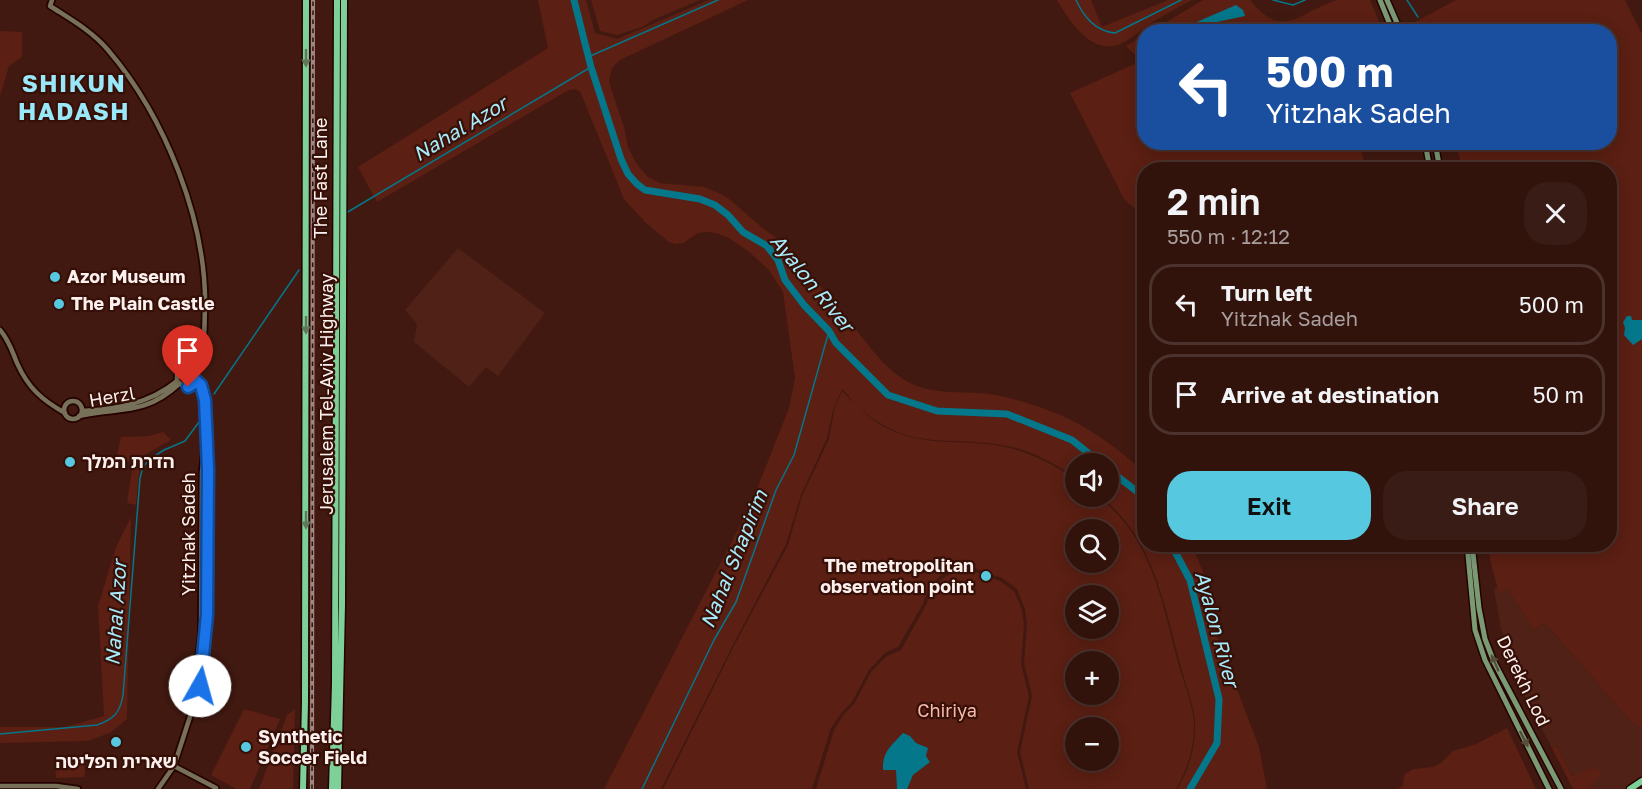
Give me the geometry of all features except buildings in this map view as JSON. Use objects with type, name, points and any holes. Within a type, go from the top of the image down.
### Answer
[{"type":"highway","name":"Jerusalem Tel-Aviv Highway","points":[[303,789],[306,0]]},
{"type":"highway","name":"The Fast Lane","points":[[332,789],[335,671],[337,0]]},
{"type":"highway","name":"Jerusalem Tel-Aviv Highway","points":[[338,789],[342,615],[344,0]]},
{"type":"highway","points":[[1632,789],[1642,781]]},
{"type":"main road","points":[[1380,0],[1390,24]]},
{"type":"main road","points":[[1387,0],[1398,24]]},
{"type":"main road","name":"Derekh Lod","points":[[1468,552],[1475,630],[1485,660],[1549,789]]},
{"type":"main road","name":"Derekh Lod","points":[[1474,552],[1479,608],[1485,639],[1494,662],[1561,789]]},
{"type":"street","points":[[52,0],[50,6],[87,30],[107,48],[155,121],[173,158],[192,216],[204,270],[202,344],[189,370]]},
{"type":"street","name":"Herzl","points":[[0,330],[8,340],[27,383],[46,402],[65,410]]},
{"type":"street","points":[[189,370],[184,369],[179,372],[178,382],[184,387],[193,379],[197,356]]},
{"type":"street","points":[[189,370],[193,379]]},
{"type":"street","name":"Yitzhak Sadeh","points":[[158,789],[174,766],[200,686],[207,615],[208,483],[205,400],[202,388],[193,379]]},
{"type":"street","name":"Herzl","points":[[81,413],[127,406],[147,400],[178,382]]},
{"type":"street","points":[[73,401],[81,405],[81,413],[71,419],[65,410],[68,403],[73,401]]},
{"type":"street","points":[[174,766],[215,789]]},
{"type":"street","points":[[0,786],[56,786],[78,789]]},
{"type":"shaded area","points":[[458,248],[545,313],[498,376],[486,367],[469,387],[414,342],[417,324],[405,310]]},
{"type":"shaded area","points":[[1497,587],[1500,594],[1508,588],[1534,630],[1545,623],[1633,724],[1642,727],[1642,778],[1626,789],[1591,789],[1572,776],[1557,746],[1552,748],[1520,687],[1501,629],[1494,590]]},
{"type":"green space","points":[[538,0],[586,0],[595,33],[617,39],[709,0],[748,0],[620,60],[612,68],[609,82],[628,147],[636,163],[648,177],[660,183],[704,187],[719,193],[789,247],[878,357],[910,383],[930,390],[996,395],[1019,401],[1075,422],[1117,449],[1137,466],[1137,539],[1112,507],[1119,507],[1119,453],[1065,453],[1065,471],[1044,459],[1011,447],[910,436],[869,416],[842,389],[833,411],[827,438],[801,495],[786,544],[661,789],[604,789],[751,504],[789,408],[795,378],[783,292],[769,270],[729,238],[706,232],[698,233],[683,243],[675,244],[669,242],[645,222],[624,199],[580,91],[574,89],[377,202],[358,167],[548,48]]},
{"type":"green space","points":[[591,0],[700,0],[642,27],[617,35],[600,31]]},
{"type":"green space","points":[[1057,0],[1091,0],[1102,27],[1168,0],[1192,0],[1151,24],[1137,24],[1137,33],[1120,44],[1109,46],[1090,41],[1068,17]]},
{"type":"green space","points":[[1203,0],[1250,0],[1262,13],[1272,19],[1283,21],[1292,20],[1337,0],[1370,0],[1380,24],[1163,24]]},
{"type":"green space","points":[[1456,0],[1625,0],[1642,34],[1642,727],[1633,724],[1545,623],[1534,630],[1508,589],[1499,594],[1490,552],[1617,552],[1617,162],[1460,162],[1458,150],[1617,150],[1617,24],[1416,24],[1415,22]]},
{"type":"green space","points":[[0,31],[22,32],[22,57],[9,66],[0,96]]},
{"type":"green space","points":[[1137,39],[1137,57],[1126,46]]},
{"type":"green space","points":[[1137,63],[1137,150],[1361,150],[1364,162],[1137,162],[1137,211],[1124,199],[1070,93]]},
{"type":"green space","points":[[842,391],[862,411],[892,431],[932,441],[1000,446],[1023,452],[1054,466],[1065,473],[1065,507],[1110,507],[1131,532],[1137,542],[1137,552],[1143,552],[1153,574],[1192,711],[1194,733],[1191,750],[1184,774],[1176,789],[1029,789],[1020,752],[1032,696],[1024,663],[1027,625],[1025,609],[1017,589],[1002,578],[971,567],[952,568],[939,577],[928,589],[923,604],[898,647],[885,653],[869,670],[852,702],[831,728],[812,789],[663,789],[735,644],[788,545],[802,496],[829,439],[834,411]]},
{"type":"green space","points":[[163,432],[171,440],[146,454],[139,474],[136,505],[127,503],[133,462],[116,459],[121,437],[149,436]]},
{"type":"green space","points":[[131,517],[127,719],[110,733],[87,741],[0,743],[0,727],[65,727],[104,716],[98,606],[116,547]]},
{"type":"green space","points":[[1145,552],[1195,552],[1203,572],[1214,629],[1259,747],[1267,789],[1177,789],[1193,750],[1195,724],[1162,597]]},
{"type":"green space","name":"Chiriya","points":[[971,570],[1000,581],[1014,591],[1022,610],[1024,625],[1021,663],[1029,696],[1017,752],[1026,789],[816,789],[834,730],[844,714],[854,704],[871,672],[887,656],[901,650],[926,605],[931,591],[941,580],[953,571]]},
{"type":"green space","name":"Synthetic Soccer Field","points":[[244,709],[280,719],[250,789],[236,789],[211,775]]},
{"type":"green space","points":[[295,709],[293,789],[259,789],[287,715]]},
{"type":"green space","points":[[1507,728],[1536,789],[1398,789],[1403,785],[1404,775],[1413,769],[1433,767],[1453,751],[1476,744]]},
{"type":"green space","points":[[1557,746],[1572,776],[1596,767],[1602,774],[1590,787],[1591,789],[1573,789],[1552,748]]},
{"type":"green space","points":[[84,758],[85,777],[56,778],[55,759]]},
{"type":"water","points":[[1236,5],[1243,10],[1245,16],[1207,24],[1192,24]]},
{"type":"water","points":[[1627,316],[1631,316],[1632,320],[1642,320],[1642,339],[1633,345],[1624,335],[1623,322]]},
{"type":"water","points":[[903,733],[910,736],[916,743],[928,748],[926,756],[930,762],[913,775],[907,789],[897,789],[896,770],[883,770],[883,764],[888,750]]},
{"type":"waterway","name":"Ayalon River","points":[[574,0],[591,67],[621,159],[628,174],[637,184],[645,190],[700,199],[715,205],[728,215],[743,232],[767,246],[778,260],[785,280],[804,305],[829,331],[836,343],[888,395],[937,411],[1007,414],[1072,440],[1088,453]]},
{"type":"waterway","points":[[588,57],[718,0]]},
{"type":"waterway","points":[[1076,0],[1091,22],[1108,32],[1115,33],[1181,0]]},
{"type":"waterway","points":[[1273,0],[1293,5],[1305,0]]},
{"type":"waterway","points":[[1407,0],[1418,17]]},
{"type":"waterway","name":"Nahal Azor","points":[[346,213],[591,67]]},
{"type":"waterway","name":"Nahal Azor","points":[[214,394],[299,270]]},
{"type":"waterway","name":"Nahal Shapirim","points":[[642,789],[714,640],[736,602],[776,490],[794,455],[829,331]]},
{"type":"waterway","name":"Nahal Azor","points":[[0,734],[97,725],[112,718],[118,711],[123,695],[140,478],[143,467],[150,459],[164,450],[185,441],[199,422]]},
{"type":"waterway","name":"Ayalon River","points":[[1119,478],[1137,492]]},
{"type":"waterway","name":"Ayalon River","points":[[1175,552],[1190,580],[1219,699],[1217,743],[1190,789]]},
{"type":"railway","points":[[312,789],[313,0]]},
{"type":"place","name":"Azor Museum","points":[[55,277]]},
{"type":"place","name":"The Plain Castle","points":[[59,304]]},
{"type":"place","name":"הדרת המלך","points":[[70,462]]},
{"type":"place","name":"The metropolitan observation point","points":[[986,576]]},
{"type":"place","name":"שארית הפליטה","points":[[116,742]]},
{"type":"place","name":"Synthetic Soccer Field","points":[[246,747]]},
{"type":"district","name":"SHIKUN HADASH","points":[[74,98]]},
{"type":"route","points":[[188,387],[193,384],[194,379],[201,385],[204,395],[208,454],[207,615],[200,686]]}]
